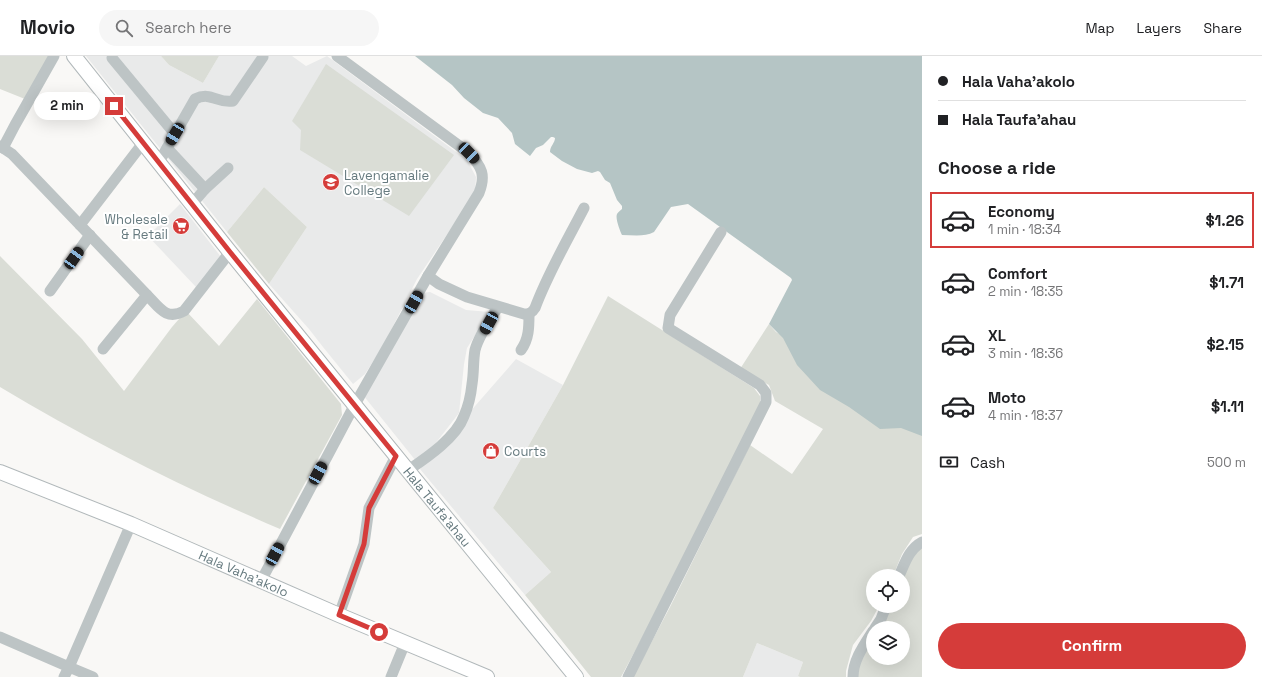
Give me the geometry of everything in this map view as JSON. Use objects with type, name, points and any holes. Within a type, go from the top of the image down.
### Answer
[{"type":"main road","name":"Hala Taufa'ahau","points":[[74,56],[354,406],[576,677]]},
{"type":"main road","name":"Hala Vaha'akolo","points":[[0,472],[131,524],[483,676]]},
{"type":"street","points":[[54,56],[2,147],[12,154],[164,312],[174,315],[180,314],[184,311],[230,252]]},
{"type":"street","points":[[261,581],[354,406],[428,276],[479,193],[482,183],[482,173],[478,163],[469,153],[337,56]]},
{"type":"street","points":[[159,162],[195,99],[200,96],[206,96],[223,101],[233,101],[263,57]]},
{"type":"street","points":[[112,58],[175,134]]},
{"type":"street","points":[[80,225],[143,143]]},
{"type":"street","points":[[167,148],[204,189]]},
{"type":"street","points":[[192,204],[204,189],[228,168]]},
{"type":"street","points":[[428,276],[439,284],[467,297],[487,302],[498,307],[528,314],[535,308],[546,280],[564,243],[584,208]]},
{"type":"street","points":[[628,677],[766,402],[766,392],[760,385],[668,328],[670,316],[721,232]]},
{"type":"street","points":[[50,291],[90,235]]},
{"type":"street","points":[[103,349],[148,295]]},
{"type":"street","points":[[407,471],[444,442],[455,431],[464,417],[472,384],[476,349],[480,338],[498,307]]},
{"type":"street","points":[[521,350],[528,336],[528,314]]},
{"type":"street","points":[[339,615],[364,544],[369,508],[396,456]]},
{"type":"street","points":[[67,672],[131,524]]},
{"type":"street","points":[[902,569],[915,546],[922,542]]},
{"type":"street","points":[[0,637],[67,672],[93,677]]},
{"type":"street","points":[[853,677],[859,653],[866,642]]},
{"type":"street","points":[[391,677],[405,643]]},
{"type":"shaded area","points":[[0,56],[49,56],[25,99],[0,89]]},
{"type":"shaded area","name":"Lavengamalie College","points":[[86,56],[161,56],[169,65],[203,83],[219,56],[292,56],[306,66],[327,56],[467,160],[476,177],[475,193],[417,279],[383,346],[365,374],[353,384],[309,329],[269,284],[307,227],[264,187],[227,232]]},
{"type":"shaded area","points":[[161,56],[219,56],[203,83],[169,65]]},
{"type":"shaded area","points":[[415,56],[922,56],[922,436],[901,428],[880,429],[849,407],[820,390],[797,365],[783,338],[769,324],[792,280],[791,278],[688,204],[671,207],[654,232],[650,234],[622,235],[618,224],[617,214],[622,209],[622,206],[617,200],[610,183],[605,180],[600,172],[598,171],[592,173],[577,169],[562,161],[550,152],[555,140],[553,137],[551,137],[543,145],[536,148],[530,156],[515,144],[512,133],[498,118],[483,113],[464,98],[452,85]]},
{"type":"shaded area","points":[[326,64],[454,155],[409,216],[300,150],[301,130],[292,121]]},
{"type":"shaded area","points":[[264,187],[307,227],[269,284],[227,232]]},
{"type":"shaded area","points":[[180,204],[221,257],[196,287],[148,236]]},
{"type":"shaded area","points":[[0,256],[82,339],[124,391],[172,327],[186,311],[219,346],[257,299],[341,404],[342,415],[280,529],[208,497],[138,463],[68,426],[0,387]]},
{"type":"shaded area","points":[[430,292],[466,310],[490,312],[467,348],[459,413],[435,444],[416,461],[363,395],[421,293]]},
{"type":"shaded area","points":[[608,296],[754,388],[760,396],[760,405],[662,601],[621,677],[591,677],[525,595],[551,572],[493,508],[563,385]]},
{"type":"shaded area","points":[[769,324],[776,332],[922,411],[922,534],[913,537],[902,554],[896,569],[866,569],[866,613],[875,613],[871,621],[866,621],[866,628],[853,645],[846,671],[846,677],[800,677],[798,676],[803,662],[757,643],[743,677],[633,677],[670,607],[750,445],[792,474],[823,429],[775,401],[769,385],[740,369]]},
{"type":"shaded area","points":[[516,359],[563,385],[493,508],[551,572],[525,595],[420,469]]},
{"type":"shaded area","points":[[922,546],[922,677],[857,677],[861,654],[866,646],[866,665],[910,665],[910,621],[882,621],[886,613],[910,613],[910,569],[906,569],[910,558]]},
{"type":"shaded area","points":[[757,643],[803,662],[798,676],[800,677],[743,677]]},
{"type":"place","name":"Lavengamalie College","points":[[331,182]]},
{"type":"place","name":"Wholesale & Retail","points":[[181,226]]},
{"type":"place","name":"Courts","points":[[491,451]]},
{"type":"route","points":[[114,106],[230,252],[396,456],[369,508],[364,544],[339,615],[379,632]]}]
